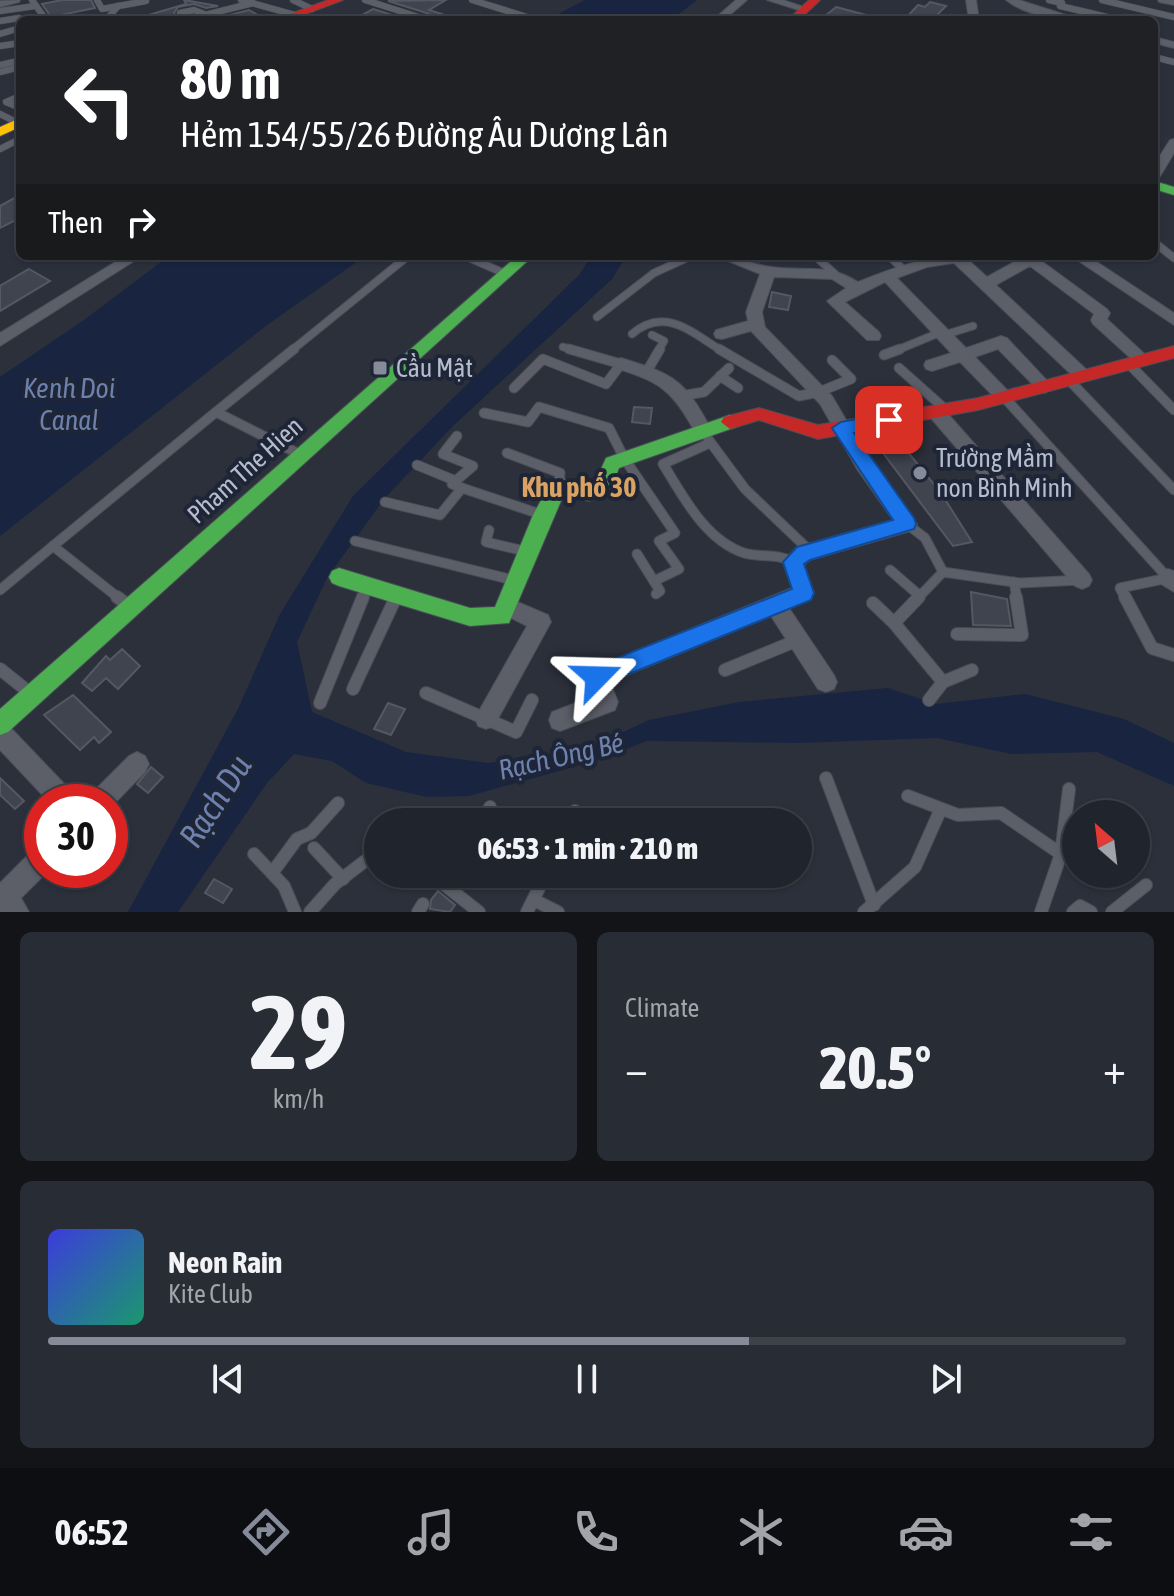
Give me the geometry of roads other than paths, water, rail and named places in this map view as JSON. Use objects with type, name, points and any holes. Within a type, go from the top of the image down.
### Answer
[{"type":"street","points":[[0,4],[15,0]]},
{"type":"street","points":[[294,13],[338,0]]},
{"type":"street","points":[[723,16],[742,0]]},
{"type":"street","points":[[772,0],[805,10]]},
{"type":"street","points":[[1011,0],[1026,8],[1060,16]]},
{"type":"street","points":[[1163,0],[1174,2]]},
{"type":"street","points":[[1158,170],[1173,149]]},
{"type":"street","points":[[0,340],[129,260]]},
{"type":"street","name":"Pham The Hien","points":[[0,724],[522,260]]},
{"type":"street","points":[[873,336],[835,301],[887,276],[942,260]]},
{"type":"street","points":[[958,260],[1045,340],[1076,378]]},
{"type":"street","points":[[986,284],[1029,260]]},
{"type":"street","points":[[1036,260],[1102,313],[1099,320],[1136,362]]},
{"type":"street","points":[[1084,260],[1174,320]]},
{"type":"street","points":[[560,720],[607,702],[597,677],[804,593],[801,556],[907,524],[819,392],[755,324],[754,261],[835,274],[857,288]]},
{"type":"street","points":[[887,276],[1004,397]]},
{"type":"street","points":[[722,334],[755,324]]},
{"type":"street","points":[[1010,351],[1045,340]]},
{"type":"street","points":[[932,365],[1001,342],[1045,387]]},
{"type":"street","points":[[339,577],[470,617],[502,616],[543,515],[559,485],[589,493],[602,488],[612,463],[624,458],[706,436],[759,414],[818,432],[1004,397],[1174,352]]},
{"type":"street","points":[[621,364],[672,381],[686,395],[706,436]]},
{"type":"street","points":[[941,411],[1082,580]]},
{"type":"street","points":[[775,605],[826,682]]},
{"type":"street","points":[[486,718],[541,622],[506,606]]},
{"type":"street","points":[[0,733],[49,784]]},
{"type":"street","points":[[117,784],[137,764]]},
{"type":"street","points":[[16,912],[4,897],[24,877]]},
{"type":"lane","points":[[97,0],[102,9],[146,0]]},
{"type":"lane","points":[[241,0],[294,13]]},
{"type":"lane","points":[[365,0],[415,16]]},
{"type":"lane","points":[[472,0],[524,16]]},
{"type":"lane","points":[[1049,0],[1093,16]]},
{"type":"lane","points":[[1102,0],[1174,17]]},
{"type":"lane","points":[[198,16],[228,8],[238,9],[255,2]]},
{"type":"lane","points":[[0,11],[33,3]]},
{"type":"lane","points":[[109,16],[118,6]]},
{"type":"lane","points":[[180,13],[194,10],[204,14]]},
{"type":"lane","points":[[16,98],[6,102],[16,118]]},
{"type":"lane","points":[[0,149],[16,127]]},
{"type":"lane","points":[[1158,245],[1174,258]]},
{"type":"lane","points":[[0,590],[403,260]]},
{"type":"lane","points":[[474,260],[506,274]]},
{"type":"lane","points":[[597,317],[654,273],[682,260]]},
{"type":"lane","points":[[819,260],[835,274]]},
{"type":"lane","points":[[893,260],[904,270]]},
{"type":"lane","points":[[632,334],[645,323],[672,321],[799,396],[819,392],[851,379],[832,360]]},
{"type":"lane","points":[[884,355],[942,333],[973,326]]},
{"type":"lane","points":[[647,371],[664,341],[652,335]]},
{"type":"lane","points":[[514,388],[543,359],[606,384],[621,364],[563,347]]},
{"type":"lane","points":[[1136,362],[1174,410]]},
{"type":"lane","points":[[686,395],[704,392],[729,368]]},
{"type":"lane","points":[[899,368],[941,411]]},
{"type":"lane","points":[[720,376],[738,388]]},
{"type":"lane","points":[[1076,378],[1174,490]]},
{"type":"lane","points":[[1004,397],[1171,580]]},
{"type":"lane","points":[[484,413],[528,422],[539,407],[609,428],[624,458],[675,533],[659,541],[679,569],[654,581]]},
{"type":"lane","points":[[216,412],[301,455]]},
{"type":"lane","points":[[385,502],[440,515],[473,466],[443,454],[457,436]]},
{"type":"lane","points":[[706,436],[721,460],[761,505],[793,529],[801,556],[762,559],[738,551],[705,529],[663,464],[706,436]]},
{"type":"lane","points":[[507,453],[560,473],[559,485]]},
{"type":"lane","points":[[417,465],[543,515]]},
{"type":"lane","points":[[907,524],[916,528],[930,543],[943,572]]},
{"type":"lane","points":[[489,530],[486,542],[528,552]]},
{"type":"lane","points":[[355,541],[516,580]]},
{"type":"lane","points":[[53,546],[131,607]]},
{"type":"lane","points":[[637,554],[660,591],[656,594]]},
{"type":"lane","points":[[890,570],[920,596]]},
{"type":"lane","points":[[943,572],[1014,582],[1082,580]]},
{"type":"lane","points":[[894,623],[943,572]]},
{"type":"lane","points":[[1171,580],[1120,588],[1152,648],[1174,655]]},
{"type":"lane","points":[[957,634],[1022,635],[1014,582]]},
{"type":"lane","points":[[320,703],[368,585]]},
{"type":"lane","points":[[353,689],[397,594]]},
{"type":"lane","points":[[873,603],[894,623],[943,682]]},
{"type":"lane","points":[[725,670],[798,640]]},
{"type":"lane","points":[[0,669],[32,695]]},
{"type":"lane","points":[[929,700],[943,682],[972,670]]},
{"type":"lane","points":[[426,693],[516,732],[532,700]]},
{"type":"lane","points":[[826,778],[869,908],[915,867],[940,811]]},
{"type":"lane","points":[[1041,912],[1061,854],[1069,789]]},
{"type":"lane","points":[[908,796],[940,811],[977,817],[1001,813],[1061,854]]},
{"type":"lane","points":[[272,873],[297,839],[311,833],[338,803]]},
{"type":"lane","points":[[314,848],[343,879]]},
{"type":"lane","points":[[254,854],[284,886],[295,912]]},
{"type":"lane","points":[[310,912],[364,862]]},
{"type":"lane","points":[[449,888],[479,912]]},
{"type":"lane","points":[[539,888],[530,906],[558,912]]},
{"type":"lane","points":[[1112,912],[1142,888]]},
{"type":"lane","points":[[1073,912],[1080,906],[1091,912]]},
{"type":"water","points":[[585,0],[697,0],[676,16],[555,16]]},
{"type":"water","name":"Kenh Doi Canal","points":[[164,260],[359,260],[267,325],[0,536],[0,377],[84,320]]},
{"type":"water","points":[[589,260],[624,260],[612,279],[454,425],[384,499],[327,578],[297,642],[312,712],[406,752],[488,763],[582,751],[649,720],[739,702],[888,688],[936,704],[1025,694],[1124,719],[1174,743],[1174,786],[1097,752],[1011,754],[937,738],[797,743],[647,741],[591,762],[469,796],[427,797],[366,783],[332,761],[294,754],[267,783],[178,912],[128,912],[238,709],[280,614],[353,496],[580,274]]},
{"type":"place","name":"Cầu Mật","points":[[380,368]]},
{"type":"place","name":"Trường Mầm non Bình Minh","points":[[920,473]]},
{"type":"district","name":"Khu phố 30","points":[[579,487]]},
{"type":"water label","name":"Rạch Ông Bé","points":[[561,756]]},
{"type":"water label","name":"Rạch Du","points":[[215,801]]}]
